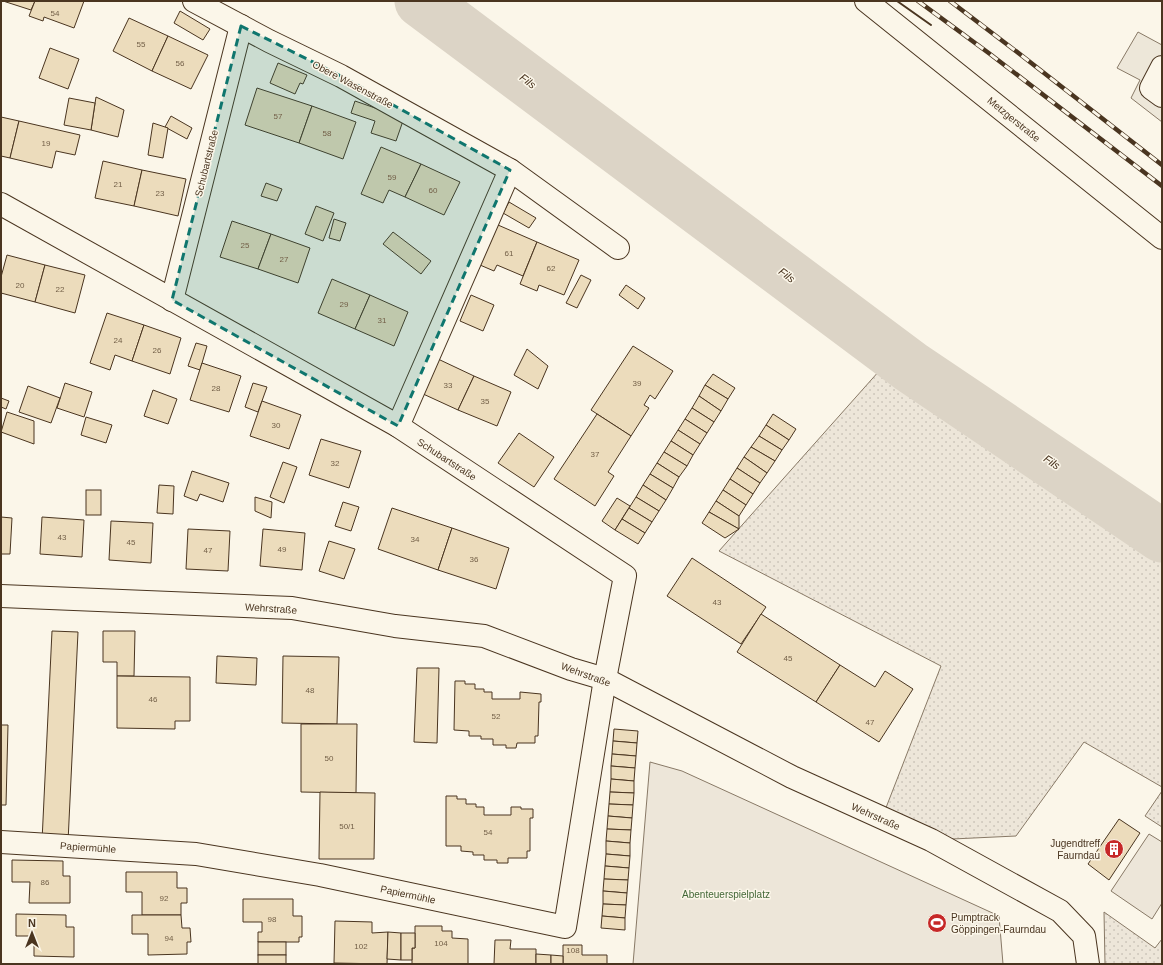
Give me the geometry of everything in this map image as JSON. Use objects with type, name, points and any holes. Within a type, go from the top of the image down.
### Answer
[{"type":"street","name":"Obere Wasenstraße","points":[[194,1],[269,42],[341,76],[510,170],[618,248]]},
{"type":"street","name":"Metzgerstraße","points":[[866,1],[1162,238]]},
{"type":"street","name":"Schubartstraße","points":[[172,300],[241,26]]},
{"type":"street","points":[[1162,67],[1151,88],[1162,96]]},
{"type":"street","points":[[398,426],[510,170]]},
{"type":"street","name":"Schubartstraße","points":[[1,204],[398,426],[625,576],[604,679]]},
{"type":"street","name":"Wehrstraße","points":[[1,596],[292,608],[395,626],[484,636],[571,669],[604,679],[792,777],[931,840],[1060,911],[1084,936],[1088,964]]},
{"type":"street","name":"Papiermühle","points":[[1,842],[196,854],[320,875],[565,927],[604,679]]},
{"type":"highlighted area","points":[[241,26],[341,76],[510,170],[398,426],[172,300]]},
{"type":"green space","points":[[880,370],[1162,559],[1162,787],[1084,742],[1016,836],[931,840],[882,818],[941,666],[719,551]]},
{"type":"green space","name":"Abenteuerspielplatz","points":[[650,762],[682,771],[999,916],[1003,964],[633,964]]},
{"type":"green space","points":[[1162,791],[1162,827],[1145,816]]},
{"type":"green space","points":[[1149,834],[1162,842],[1162,903],[1152,919],[1111,891]]},
{"type":"green space","points":[[1104,912],[1155,948],[1162,939],[1162,964],[1105,964]]},
{"type":"shaded area","points":[[1138,32],[1162,45],[1162,122],[1131,98],[1140,80],[1117,68]]},
{"type":"building","points":[[3,1],[35,1],[31,10]]},
{"type":"building","points":[[35,1],[84,1],[74,28],[44,17],[43,21],[29,16]]},
{"type":"building","points":[[180,11],[210,29],[203,40],[174,23]]},
{"type":"building","points":[[129,18],[168,36],[152,71],[113,51]]},
{"type":"building","points":[[168,36],[208,55],[191,89],[152,71]]},
{"type":"building","points":[[50,48],[79,59],[68,89],[39,78]]},
{"type":"building","points":[[278,63],[307,75],[303,84],[300,83],[295,94],[270,83]]},
{"type":"building","points":[[257,88],[312,106],[299,143],[245,125]]},
{"type":"building","points":[[96,97],[124,110],[118,137],[91,130]]},
{"type":"building","points":[[69,98],[95,103],[91,130],[64,125]]},
{"type":"building","points":[[355,101],[404,118],[396,141],[371,133],[375,121],[351,113]]},
{"type":"building","points":[[312,106],[356,122],[343,159],[299,143]]},
{"type":"building","points":[[171,116],[192,128],[187,139],[165,127]]},
{"type":"building","points":[[1,117],[19,121],[10,158],[1,156]]},
{"type":"building","points":[[19,121],[80,135],[75,155],[56,151],[52,168],[10,158]]},
{"type":"building","points":[[153,123],[168,128],[163,158],[148,155]]},
{"type":"building","points":[[381,147],[421,164],[405,197],[389,190],[383,203],[361,194]]},
{"type":"building","points":[[103,161],[142,170],[134,206],[95,198]]},
{"type":"building","points":[[421,164],[460,182],[444,215],[405,197]]},
{"type":"building","points":[[142,170],[186,179],[178,216],[134,206]]},
{"type":"building","points":[[266,183],[282,189],[277,201],[261,196]]},
{"type":"building","points":[[509,202],[536,218],[529,228],[503,213]]},
{"type":"building","points":[[316,206],[334,213],[323,241],[305,234]]},
{"type":"building","points":[[334,219],[346,223],[340,241],[329,238]]},
{"type":"building","points":[[232,221],[271,234],[258,269],[220,257]]},
{"type":"building","points":[[498,225],[537,242],[523,276],[497,265],[494,271],[480,265]]},
{"type":"building","points":[[393,232],[431,261],[421,274],[383,244]]},
{"type":"building","points":[[271,234],[310,248],[298,283],[258,269]]},
{"type":"building","points":[[537,242],[579,260],[564,295],[539,285],[537,291],[520,284]]},
{"type":"building","points":[[7,255],[45,265],[35,302],[1,293],[1,277]]},
{"type":"building","points":[[45,265],[85,275],[75,313],[35,302]]},
{"type":"building","points":[[581,275],[591,280],[577,308],[566,303]]},
{"type":"building","points":[[332,279],[370,295],[355,329],[318,313]]},
{"type":"building","points":[[626,285],[645,298],[638,309],[619,295]]},
{"type":"building","points":[[370,295],[408,312],[394,346],[355,329]]},
{"type":"building","points":[[471,295],[494,305],[483,331],[460,321]]},
{"type":"building","points":[[107,313],[144,325],[132,361],[115,355],[110,370],[90,363]]},
{"type":"building","points":[[144,325],[181,338],[170,374],[132,361]]},
{"type":"building","points":[[196,343],[207,346],[200,370],[188,366]]},
{"type":"building","points":[[633,346],[673,371],[655,399],[650,395],[644,405],[649,408],[631,436],[591,410]]},
{"type":"building","points":[[527,349],[548,366],[538,389],[514,375]]},
{"type":"building","points":[[438,359],[474,376],[458,410],[421,393]]},
{"type":"building","points":[[202,363],[241,376],[229,412],[190,400]]},
{"type":"building","points":[[713,374],[735,388],[728,399],[705,385]]},
{"type":"building","points":[[474,376],[511,392],[497,426],[458,410]]},
{"type":"building","points":[[65,383],[92,392],[84,417],[57,408]]},
{"type":"building","points":[[253,383],[267,387],[258,412],[245,407]]},
{"type":"building","points":[[705,385],[728,399],[721,411],[699,396]]},
{"type":"building","points":[[28,386],[60,398],[51,423],[19,412]]},
{"type":"building","points":[[153,390],[177,399],[168,424],[144,416]]},
{"type":"building","points":[[699,396],[721,411],[714,422],[692,408]]},
{"type":"building","points":[[1,398],[9,401],[6,409],[1,407]]},
{"type":"building","points":[[262,401],[301,415],[289,449],[250,436]]},
{"type":"building","points":[[692,408],[714,422],[707,433],[685,419]]},
{"type":"building","points":[[7,412],[34,421],[34,444],[1,432]]},
{"type":"building","points":[[597,414],[631,436],[608,472],[614,476],[595,506],[554,479]]},
{"type":"building","points":[[773,414],[796,429],[789,440],[766,425]]},
{"type":"building","points":[[86,417],[112,425],[106,443],[81,435]]},
{"type":"building","points":[[685,419],[707,433],[700,444],[678,430]]},
{"type":"building","points":[[766,425],[789,440],[782,450],[759,436]]},
{"type":"building","points":[[678,430],[700,444],[693,455],[671,441]]},
{"type":"building","points":[[519,433],[554,457],[534,487],[498,463]]},
{"type":"building","points":[[759,436],[782,450],[775,461],[751,447]]},
{"type":"building","points":[[321,439],[361,451],[349,488],[309,475]]},
{"type":"building","points":[[671,441],[693,455],[687,466],[664,452]]},
{"type":"building","points":[[751,447],[775,461],[767,473],[744,457]]},
{"type":"building","points":[[664,452],[687,466],[679,477],[657,463]]},
{"type":"building","points":[[744,457],[767,473],[760,483],[737,468]]},
{"type":"building","points":[[283,462],[297,467],[284,503],[270,497]]},
{"type":"building","points":[[657,463],[679,477],[673,488],[650,474]]},
{"type":"building","points":[[737,468],[760,483],[753,494],[730,479]]},
{"type":"building","points":[[192,471],[229,483],[223,502],[200,494],[197,501],[184,496]]},
{"type":"building","points":[[650,474],[673,488],[666,500],[643,485]]},
{"type":"building","points":[[730,479],[753,494],[746,505],[723,490]]},
{"type":"building","points":[[159,485],[174,486],[173,514],[157,513]]},
{"type":"building","points":[[643,485],[666,500],[659,511],[636,497]]},
{"type":"building","points":[[86,490],[101,490],[101,515],[86,515]]},
{"type":"building","points":[[723,490],[746,505],[739,516],[716,501]]},
{"type":"building","points":[[255,497],[272,502],[271,518],[255,511]]},
{"type":"building","points":[[636,497],[659,511],[652,522],[629,508]]},
{"type":"building","points":[[617,498],[630,506],[615,530],[602,521]]},
{"type":"building","points":[[716,501],[739,516],[739,529],[709,512]]},
{"type":"building","points":[[343,502],[359,507],[351,531],[335,526]]},
{"type":"building","points":[[392,508],[452,528],[438,570],[378,549]]},
{"type":"building","points":[[629,508],[652,522],[645,533],[622,519]]},
{"type":"building","points":[[709,512],[739,529],[725,538],[702,523]]},
{"type":"building","points":[[1,517],[12,518],[10,554],[1,554]]},
{"type":"building","points":[[42,517],[84,520],[82,557],[40,554]]},
{"type":"building","points":[[622,519],[645,533],[638,544],[615,530]]},
{"type":"building","points":[[111,521],[153,523],[151,563],[109,560]]},
{"type":"building","points":[[452,528],[509,548],[496,589],[438,570]]},
{"type":"building","points":[[188,529],[230,531],[228,571],[186,569]]},
{"type":"building","points":[[263,529],[305,533],[302,570],[260,566]]},
{"type":"building","points":[[329,541],[355,549],[344,579],[319,571]]},
{"type":"building","points":[[692,558],[766,607],[741,644],[667,596]]},
{"type":"building","points":[[761,614],[840,665],[816,702],[737,652]]},
{"type":"building","points":[[52,631],[78,632],[68,842],[42,841]]},
{"type":"building","points":[[103,631],[135,631],[134,676],[117,676],[117,662],[103,662]]},
{"type":"building","points":[[217,656],[257,658],[256,685],[216,683]]},
{"type":"building","points":[[283,656],[339,657],[337,724],[282,723]]},
{"type":"building","points":[[840,665],[875,687],[885,671],[913,689],[879,742],[816,702]]},
{"type":"building","points":[[417,668],[439,668],[437,743],[414,742]]},
{"type":"building","points":[[117,676],[190,677],[190,721],[175,721],[175,729],[117,728]]},
{"type":"building","points":[[455,681],[465,681],[465,684],[475,684],[475,689],[484,689],[484,692],[492,692],[492,699],[520,699],[520,692],[541,694],[541,702],[539,702],[538,736],[535,736],[535,743],[517,743],[516,748],[506,748],[506,745],[493,745],[493,739],[481,739],[481,736],[469,736],[469,731],[454,730]]},
{"type":"building","points":[[301,724],[357,724],[356,793],[301,792]]},
{"type":"building","points":[[1,725],[8,725],[6,805],[1,805]]},
{"type":"building","points":[[614,729],[638,731],[637,743],[613,741]]},
{"type":"building","points":[[613,741],[637,743],[636,756],[612,754]]},
{"type":"building","points":[[612,754],[636,756],[635,768],[611,766]]},
{"type":"building","points":[[611,766],[635,768],[634,781],[611,779]]},
{"type":"building","points":[[611,779],[634,781],[634,793],[610,792]]},
{"type":"building","points":[[320,792],[375,793],[374,859],[319,859]]},
{"type":"building","points":[[610,792],[634,793],[633,805],[609,804]]},
{"type":"building","points":[[446,796],[457,796],[457,799],[466,799],[466,804],[476,804],[476,807],[484,807],[484,815],[511,815],[511,807],[533,809],[533,818],[530,818],[530,851],[527,851],[527,858],[508,858],[508,863],[497,863],[497,860],[484,860],[484,855],[473,855],[473,852],[461,851],[461,846],[446,846]]},
{"type":"building","points":[[609,804],[633,805],[632,818],[608,816]]},
{"type":"building","points":[[608,816],[632,818],[631,830],[607,829]]},
{"type":"building","name":"Jugendtreff Faurndau","points":[[1119,819],[1140,833],[1109,880],[1088,864]]},
{"type":"building","points":[[607,829],[631,830],[630,843],[606,841]]},
{"type":"building","points":[[606,841],[630,843],[630,856],[606,854]]},
{"type":"building","points":[[606,854],[630,856],[629,868],[605,866]]},
{"type":"building","points":[[12,860],[63,861],[63,876],[70,876],[70,903],[29,903],[30,882],[12,882]]},
{"type":"building","points":[[605,866],[629,868],[628,880],[604,879]]},
{"type":"building","points":[[126,872],[177,872],[177,888],[187,888],[187,903],[181,903],[181,915],[142,915],[142,892],[126,892]]},
{"type":"building","points":[[604,879],[628,880],[627,893],[603,891]]},
{"type":"building","points":[[603,891],[627,893],[626,905],[603,904]]},
{"type":"building","points":[[243,899],[293,899],[293,916],[302,916],[302,937],[299,937],[299,942],[258,942],[258,932],[262,932],[262,922],[243,922]]},
{"type":"building","points":[[603,904],[626,905],[625,918],[602,916]]},
{"type":"building","points":[[16,914],[66,915],[66,927],[74,927],[74,957],[34,956],[34,936],[16,936]]},
{"type":"building","points":[[132,915],[181,915],[182,928],[190,928],[191,942],[187,942],[187,954],[148,955],[148,934],[132,934]]},
{"type":"building","points":[[602,916],[625,918],[625,930],[601,928]]},
{"type":"building","points":[[335,921],[372,922],[372,933],[388,932],[387,964],[334,963]]},
{"type":"building","points":[[415,926],[442,926],[442,931],[452,931],[452,938],[468,939],[468,964],[412,964],[412,948],[415,948]]},
{"type":"building","points":[[388,932],[401,933],[401,960],[387,959]]},
{"type":"building","points":[[401,933],[415,933],[415,948],[412,948],[412,960],[401,960]]},
{"type":"building","points":[[495,940],[511,940],[510,949],[536,949],[536,964],[494,964]]},
{"type":"building","points":[[258,942],[286,942],[286,955],[258,955]]},
{"type":"building","points":[[563,945],[582,945],[582,955],[607,955],[607,964],[563,964]]},
{"type":"building","points":[[536,954],[551,955],[551,964],[536,964]]},
{"type":"building","points":[[258,955],[286,955],[286,964],[258,964]]},
{"type":"building","points":[[551,955],[563,956],[563,964],[551,964]]},
{"type":"waterway","name":"Fils","points":[[421,1],[911,367],[1162,536]]},
{"type":"railway","points":[[918,1],[990,54],[1162,186]]},
{"type":"railway","points":[[950,1],[1162,165]]},
{"type":"wall","points":[[897,1],[931,25]]},
{"type":"place","name":"Jugendtreff Faurndau","points":[[1114,849]]},
{"type":"place","name":"Pumptrack Göppingen-Faurndau","points":[[937,923]]}]
